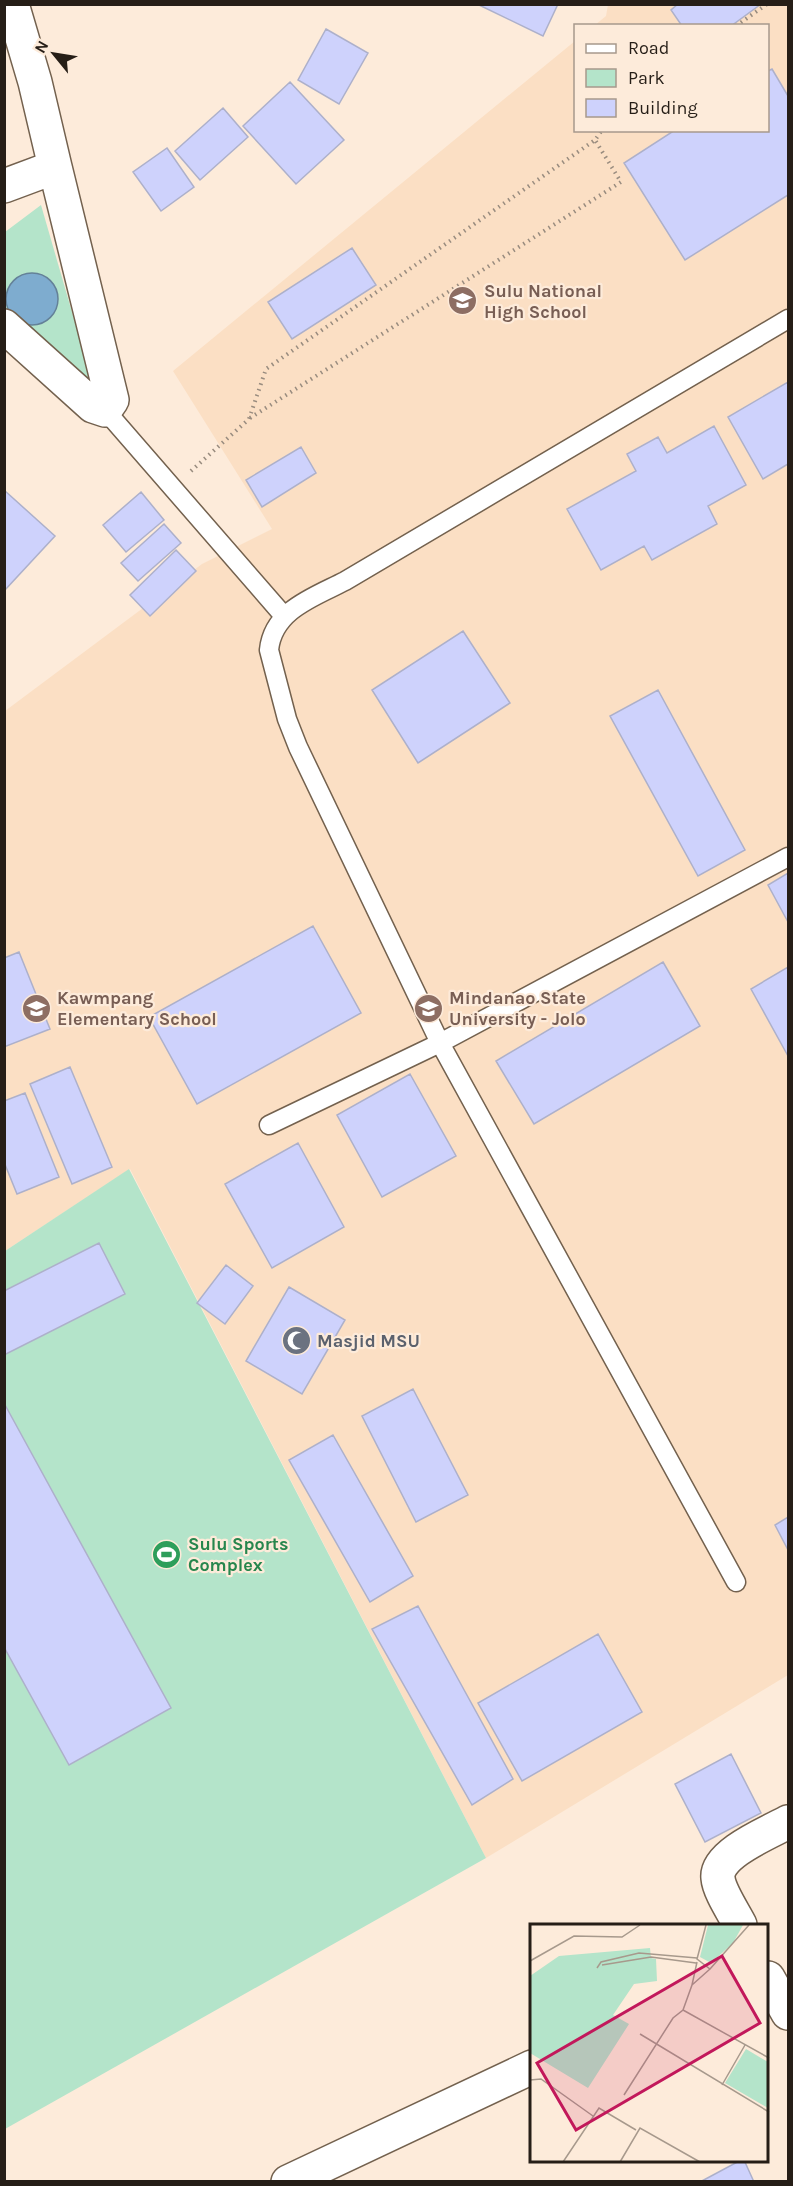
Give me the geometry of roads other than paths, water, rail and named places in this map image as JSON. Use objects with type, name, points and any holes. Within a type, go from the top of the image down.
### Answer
[{"type":"street","points":[[4,326],[93,406],[105,410],[112,400],[35,82],[12,4]]},
{"type":"street","points":[[4,186],[55,167]]},
{"type":"street","points":[[740,1924],[718,1880],[720,1865],[726,1857],[789,1822]]},
{"type":"street","points":[[769,1980],[789,2013]]},
{"type":"street","points":[[288,2181],[530,2068]]},
{"type":"lane","points":[[736,1582],[440,1043],[287,719],[269,650],[273,631],[284,616],[309,600],[356,575],[789,319]]},
{"type":"lane","points":[[105,410],[284,616]]},
{"type":"lane","points":[[269,1125],[440,1043],[789,857]]},
{"type":"water","points":[[27,273],[37,273],[51,280],[58,299],[51,318],[37,325],[27,325],[17,321],[10,314],[6,304],[6,294],[10,284],[17,277]]},
{"type":"place","name":"Sulu National High School","points":[[463,301]]},
{"type":"place","name":"Kawmpang Elementary School","points":[[36,1008]]},
{"type":"place","name":"Mindanao State University - Jolo","points":[[428,1008]]},
{"type":"place","name":"Masjid MSU","points":[[296,1341]]},
{"type":"place","name":"Sulu Sports Complex","points":[[167,1554]]}]
